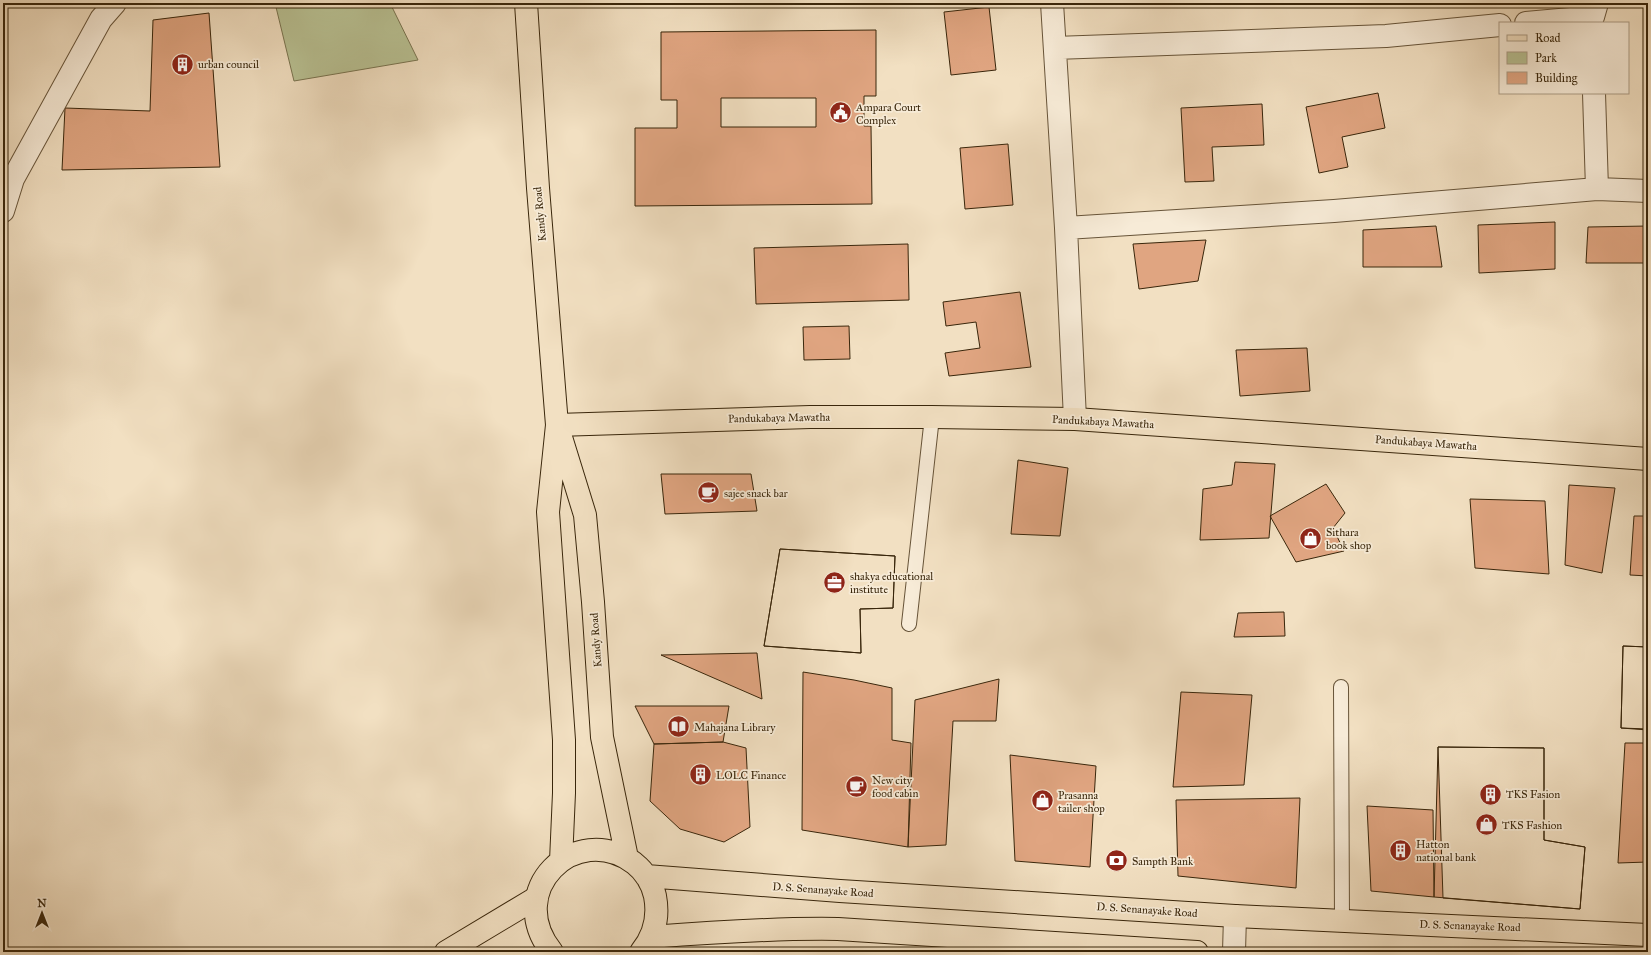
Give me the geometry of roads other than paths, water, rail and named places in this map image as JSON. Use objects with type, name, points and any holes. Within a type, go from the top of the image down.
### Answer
[{"type":"main road","name":"Kandy Road","points":[[526,3],[538,188],[557,425],[548,512],[564,740],[564,793],[561,861]]},
{"type":"main road","name":"Pandukabaya Mawatha","points":[[557,425],[810,417],[1075,419],[1648,459]]},
{"type":"main road","name":"Kandy Road","points":[[557,425],[585,515],[593,602],[602,737],[627,858]]},
{"type":"main road","points":[[552,952],[543,942],[537,928],[535,914],[536,898],[541,884],[549,871],[561,861],[576,853],[593,850],[610,851],[627,858],[646,876],[654,890],[657,906],[656,922],[646,944]]},
{"type":"main road","name":"D. S. Senanayake Road","points":[[646,876],[840,892],[1235,916],[1648,935]]},
{"type":"main road","points":[[446,952],[536,898]]},
{"type":"main road","points":[[646,944],[736,930],[786,928],[838,929],[1197,952]]},
{"type":"street","points":[[3,211],[13,179],[101,20],[115,3]]},
{"type":"street","points":[[1052,3],[1066,228],[1075,419]]},
{"type":"street","points":[[1534,22],[1594,14]]},
{"type":"street","points":[[1055,48],[1386,36],[1499,26]]},
{"type":"street","points":[[1594,94],[1597,188]]},
{"type":"street","points":[[1066,228],[1334,212],[1597,188],[1648,191]]},
{"type":"street","points":[[1234,952],[1235,916]]},
{"type":"lane","points":[[908,624],[932,417]]},
{"type":"lane","points":[[1341,687],[1342,921]]},
{"type":"place","name":"urban council","points":[[182,64]]},
{"type":"place","name":"Ampara Court Complex","points":[[840,113]]},
{"type":"place","name":"sajee snack bar","points":[[709,493]]},
{"type":"place","name":"Sithara book shop","points":[[1311,538]]},
{"type":"place","name":"shakya educational institute","points":[[834,582]]},
{"type":"place","name":"Mahajana Library","points":[[678,727]]},
{"type":"place","name":"LOLC Finance","points":[[700,775]]},
{"type":"place","name":"New city food cabin","points":[[856,786]]},
{"type":"place","name":"TKS Fasion","points":[[1490,794]]},
{"type":"place","name":"Prasanna tailer shop","points":[[1043,801]]},
{"type":"place","name":"TKS Fashion","points":[[1486,825]]},
{"type":"place","name":"Hatton national bank","points":[[1401,850]]},
{"type":"place","name":"Sampth Bank","points":[[1116,861]]}]
